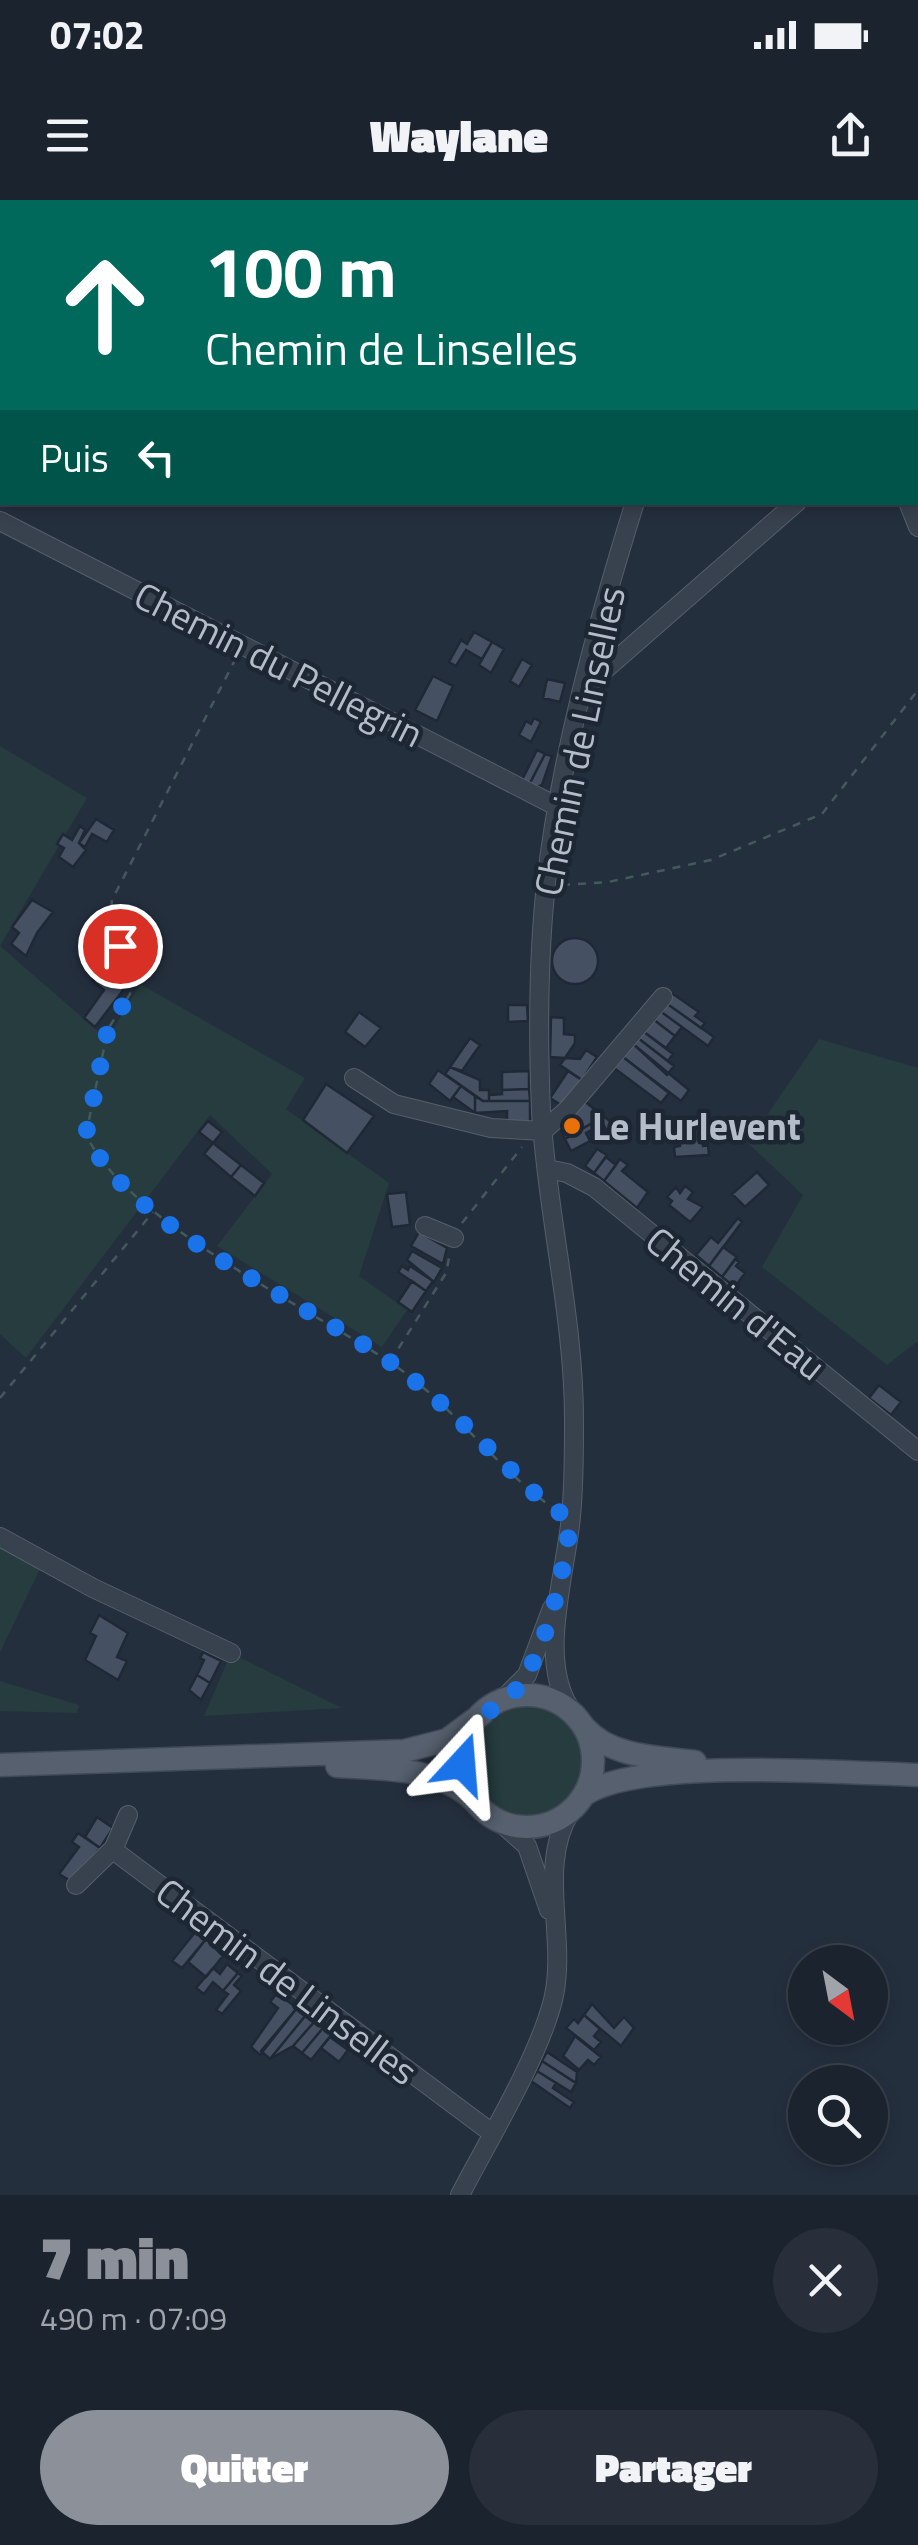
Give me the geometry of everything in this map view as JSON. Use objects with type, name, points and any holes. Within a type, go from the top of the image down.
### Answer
[{"type":"main road","points":[[0,1765],[419,1748],[446,1740],[492,1707],[526,1695],[542,1697],[578,1720],[600,1742],[621,1750],[784,1771]]},
{"type":"main road","points":[[475,1802],[464,1780],[462,1756],[468,1733],[492,1707]]},
{"type":"main road","points":[[578,1720],[593,1760],[578,1803]]},
{"type":"main road","points":[[219,1758],[419,1775],[450,1783],[500,1822],[538,1826],[602,1784],[635,1775],[784,1771],[918,1775]]},
{"type":"street","name":"Chemin de Linselles","points":[[562,1580],[571,1520],[572,1370],[543,1131],[541,981],[546,886],[558,807],[584,688],[634,505]]},
{"type":"street","points":[[584,688],[794,505]]},
{"type":"street","name":"Chemin du Pellegrin","points":[[0,520],[558,807]]},
{"type":"street","points":[[354,1078],[394,1104],[491,1128],[543,1131],[568,1110],[664,997]]},
{"type":"street","name":"Chemin d'Eau","points":[[547,1169],[567,1173],[594,1187],[918,1450]]},
{"type":"street","points":[[425,1226],[454,1238]]},
{"type":"street","points":[[0,1537],[93,1588],[231,1653]]},
{"type":"street","points":[[492,1707],[526,1676],[562,1580]]},
{"type":"street","points":[[562,1580],[555,1676],[560,1694],[578,1720]]},
{"type":"street","points":[[460,2195],[552,2003],[558,1962],[556,1849],[559,1833],[578,1803]]},
{"type":"street","points":[[76,1886],[113,1849],[128,1815]]},
{"type":"street","points":[[500,1822],[520,1836],[532,1856],[556,1933]]},
{"type":"street","name":"Chemin de Linselles","points":[[113,1849],[492,2133]]},
{"type":"path","points":[[243,644],[112,900],[110,918],[131,974],[130,994],[108,1029],[86,1134],[109,1171],[154,1211],[390,1362],[544,1502],[571,1520]]},
{"type":"path","points":[[546,886],[608,882],[711,860],[822,814],[918,690]]},
{"type":"path","points":[[390,1362],[446,1273],[454,1238],[518,1150],[543,1131]]},
{"type":"path","points":[[0,1398],[154,1211]]},
{"type":"green space","points":[[0,746],[87,798],[0,946]]},
{"type":"green space","points":[[0,946],[99,1032],[114,1028],[140,984],[305,1078],[286,1109],[389,1183],[359,1276],[407,1310],[382,1347],[217,1246],[272,1174],[210,1115],[26,1358],[0,1334]]},
{"type":"green space","points":[[819,1039],[918,1068],[918,1341],[887,1365],[762,1267],[803,1195],[748,1143]]},
{"type":"green space","points":[[0,1545],[41,1567],[0,1652]]},
{"type":"green space","points":[[231,1653],[342,1708],[204,1716]]},
{"type":"green space","points":[[0,1681],[79,1705],[77,1713],[0,1711]]},
{"type":"green space","points":[[527,1705],[548,1709],[566,1721],[578,1739],[582,1760],[578,1781],[566,1799],[548,1811],[527,1815],[506,1811],[488,1799],[476,1781],[472,1760],[476,1739],[488,1721],[506,1709]]},
{"type":"building","points":[[474,632],[492,642],[482,659],[466,650],[456,666],[449,662],[461,640],[467,644]]},
{"type":"building","points":[[492,642],[504,649],[491,673],[479,665]]},
{"type":"building","points":[[522,659],[532,665],[519,687],[510,681]]},
{"type":"building","points":[[433,676],[453,686],[437,721],[415,710]]},
{"type":"building","points":[[547,679],[565,683],[560,702],[543,698]]},
{"type":"building","points":[[534,718],[541,722],[531,742],[519,735],[526,721],[531,724]]},
{"type":"building","points":[[537,750],[545,754],[530,783],[522,780]]},
{"type":"building","points":[[545,754],[552,756],[542,785],[537,787],[530,783]]},
{"type":"building","points":[[96,819],[114,830],[107,842],[92,834],[85,847],[79,843]]},
{"type":"building","points":[[80,826],[85,830],[79,843],[86,850],[73,867],[59,857],[64,848],[57,844],[63,834],[72,840]]},
{"type":"building","points":[[32,900],[53,912],[26,956],[11,944],[19,933],[12,927]]},
{"type":"building","points":[[575,938],[592,944],[598,961],[592,978],[575,984],[558,978],[552,961],[558,944]]},
{"type":"building","points":[[103,969],[124,989],[95,1027],[84,1018],[104,990],[93,981]]},
{"type":"building","points":[[673,994],[699,1012],[695,1016],[705,1023],[701,1028],[666,1003]]},
{"type":"building","points":[[666,1003],[714,1037],[708,1046],[660,1011]]},
{"type":"building","points":[[508,1005],[527,1005],[528,1021],[508,1022]]},
{"type":"building","points":[[660,1011],[682,1027],[675,1036],[653,1019]]},
{"type":"building","points":[[359,1012],[381,1028],[365,1047],[345,1032]]},
{"type":"building","points":[[551,1017],[564,1018],[564,1034],[575,1035],[575,1043],[565,1058],[550,1057]]},
{"type":"building","points":[[653,1019],[675,1036],[666,1048],[644,1032]]},
{"type":"building","points":[[644,1032],[673,1054],[668,1061],[638,1038]]},
{"type":"building","points":[[470,1038],[480,1045],[462,1071],[450,1067]]},
{"type":"building","points":[[638,1038],[674,1066],[667,1075],[633,1044]]},
{"type":"building","points":[[633,1044],[689,1090],[681,1101],[623,1057]]},
{"type":"building","points":[[586,1050],[597,1057],[582,1080],[560,1065],[565,1058],[580,1059]]},
{"type":"building","points":[[623,1057],[669,1093],[661,1103],[614,1068]]},
{"type":"building","points":[[450,1067],[480,1080],[480,1090],[489,1090],[489,1101],[483,1101],[445,1074]]},
{"type":"building","points":[[438,1070],[461,1086],[450,1101],[429,1084]]},
{"type":"building","points":[[529,1071],[529,1089],[502,1090],[502,1072]]},
{"type":"building","points":[[568,1071],[582,1080],[564,1107],[550,1098]]},
{"type":"building","points":[[326,1084],[374,1116],[347,1153],[303,1120]]},
{"type":"building","points":[[461,1086],[475,1096],[475,1113],[453,1097]]},
{"type":"building","points":[[529,1089],[530,1101],[489,1101],[489,1095],[502,1094],[502,1090]]},
{"type":"building","points":[[475,1096],[483,1101],[530,1101],[530,1122],[507,1122],[507,1111],[475,1113]]},
{"type":"building","points":[[583,1100],[599,1113],[592,1123],[565,1139],[559,1126]]},
{"type":"building","points":[[599,1113],[614,1124],[613,1128],[607,1131],[603,1124],[586,1133],[590,1141],[571,1151],[565,1139],[592,1123]]},
{"type":"building","points":[[208,1121],[222,1132],[213,1143],[199,1132]]},
{"type":"building","points":[[679,1128],[703,1128],[703,1146],[708,1145],[709,1155],[675,1157],[674,1147],[680,1146]]},
{"type":"building","points":[[213,1143],[241,1165],[231,1177],[204,1154]]},
{"type":"building","points":[[597,1149],[607,1155],[594,1173],[585,1166]]},
{"type":"building","points":[[606,1157],[616,1165],[604,1181],[594,1173]]},
{"type":"building","points":[[620,1159],[628,1165],[622,1171],[648,1192],[637,1208],[604,1181]]},
{"type":"building","points":[[241,1165],[264,1183],[255,1196],[231,1177]]},
{"type":"building","points":[[757,1172],[769,1185],[745,1207],[732,1194]]},
{"type":"building","points":[[685,1186],[693,1192],[688,1199],[703,1207],[690,1222],[669,1205],[672,1201],[667,1197],[676,1187],[680,1193]]},
{"type":"building","points":[[406,1192],[410,1225],[392,1227],[387,1194]]},
{"type":"building","points":[[738,1218],[742,1222],[709,1266],[696,1255],[711,1237],[718,1243]]},
{"type":"building","points":[[419,1232],[447,1248],[443,1264],[411,1246]]},
{"type":"building","points":[[723,1247],[737,1257],[722,1277],[709,1266]]},
{"type":"building","points":[[412,1251],[442,1268],[434,1282],[407,1260]]},
{"type":"building","points":[[735,1259],[739,1262],[736,1266],[745,1273],[735,1287],[722,1277]]},
{"type":"building","points":[[402,1266],[408,1270],[410,1266],[433,1281],[426,1291],[398,1272]]},
{"type":"building","points":[[412,1281],[426,1291],[412,1312],[398,1302]]},
{"type":"building","points":[[879,1385],[901,1402],[891,1415],[869,1398]]},
{"type":"building","points":[[99,1615],[128,1633],[117,1657],[127,1661],[118,1680],[85,1660],[96,1636],[90,1633]]},
{"type":"building","points":[[203,1652],[221,1661],[210,1683],[197,1675]]},
{"type":"building","points":[[197,1675],[210,1683],[201,1700],[189,1690]]},
{"type":"building","points":[[97,1817],[113,1828],[100,1848],[85,1837]]},
{"type":"building","points":[[78,1833],[100,1848],[74,1883],[59,1874],[79,1847],[72,1842]]},
{"type":"building","points":[[196,1931],[206,1939],[182,1968],[172,1961]]},
{"type":"building","points":[[206,1939],[223,1956],[206,1977],[188,1962]]},
{"type":"building","points":[[227,1964],[238,1973],[223,1991],[213,1982],[204,1994],[196,1988],[213,1968],[220,1974]]},
{"type":"building","points":[[238,1973],[242,1976],[234,1985],[241,1991],[222,2014],[216,2010],[228,1994],[223,1991]]},
{"type":"building","points":[[277,1993],[297,2008],[260,2055],[251,2047],[278,2008],[270,2002]]},
{"type":"building","points":[[592,2004],[614,2028],[624,2017],[634,2028],[621,2046],[584,2015]]},
{"type":"building","points":[[297,2008],[306,2015],[270,2059],[261,2051]]},
{"type":"building","points":[[306,2015],[315,2021],[293,2046],[270,2059]]},
{"type":"building","points":[[584,2015],[600,2029],[594,2036],[601,2042],[594,2050],[566,2028]]},
{"type":"building","points":[[315,2021],[323,2028],[302,2053],[293,2046]]},
{"type":"building","points":[[323,2028],[332,2034],[311,2060],[302,2053]]},
{"type":"building","points":[[575,2036],[601,2057],[594,2065],[588,2060],[579,2070],[563,2056]]},
{"type":"building","points":[[330,2037],[348,2050],[339,2062],[321,2048]]},
{"type":"building","points":[[547,2052],[577,2072],[576,2083],[542,2061]]},
{"type":"building","points":[[542,2061],[576,2083],[571,2092],[537,2071]]},
{"type":"building","points":[[537,2071],[556,2083],[553,2088],[574,2102],[570,2108],[531,2081]]},
{"type":"place","name":"Le Hurlevent","points":[[572,1126]]},
{"type":"route","points":[[120,946],[131,974],[130,994],[108,1029],[86,1134],[109,1171],[162,1218],[397,1367],[544,1502],[571,1520],[562,1580],[526,1676],[476,1720],[465,1741],[462,1764]]}]
